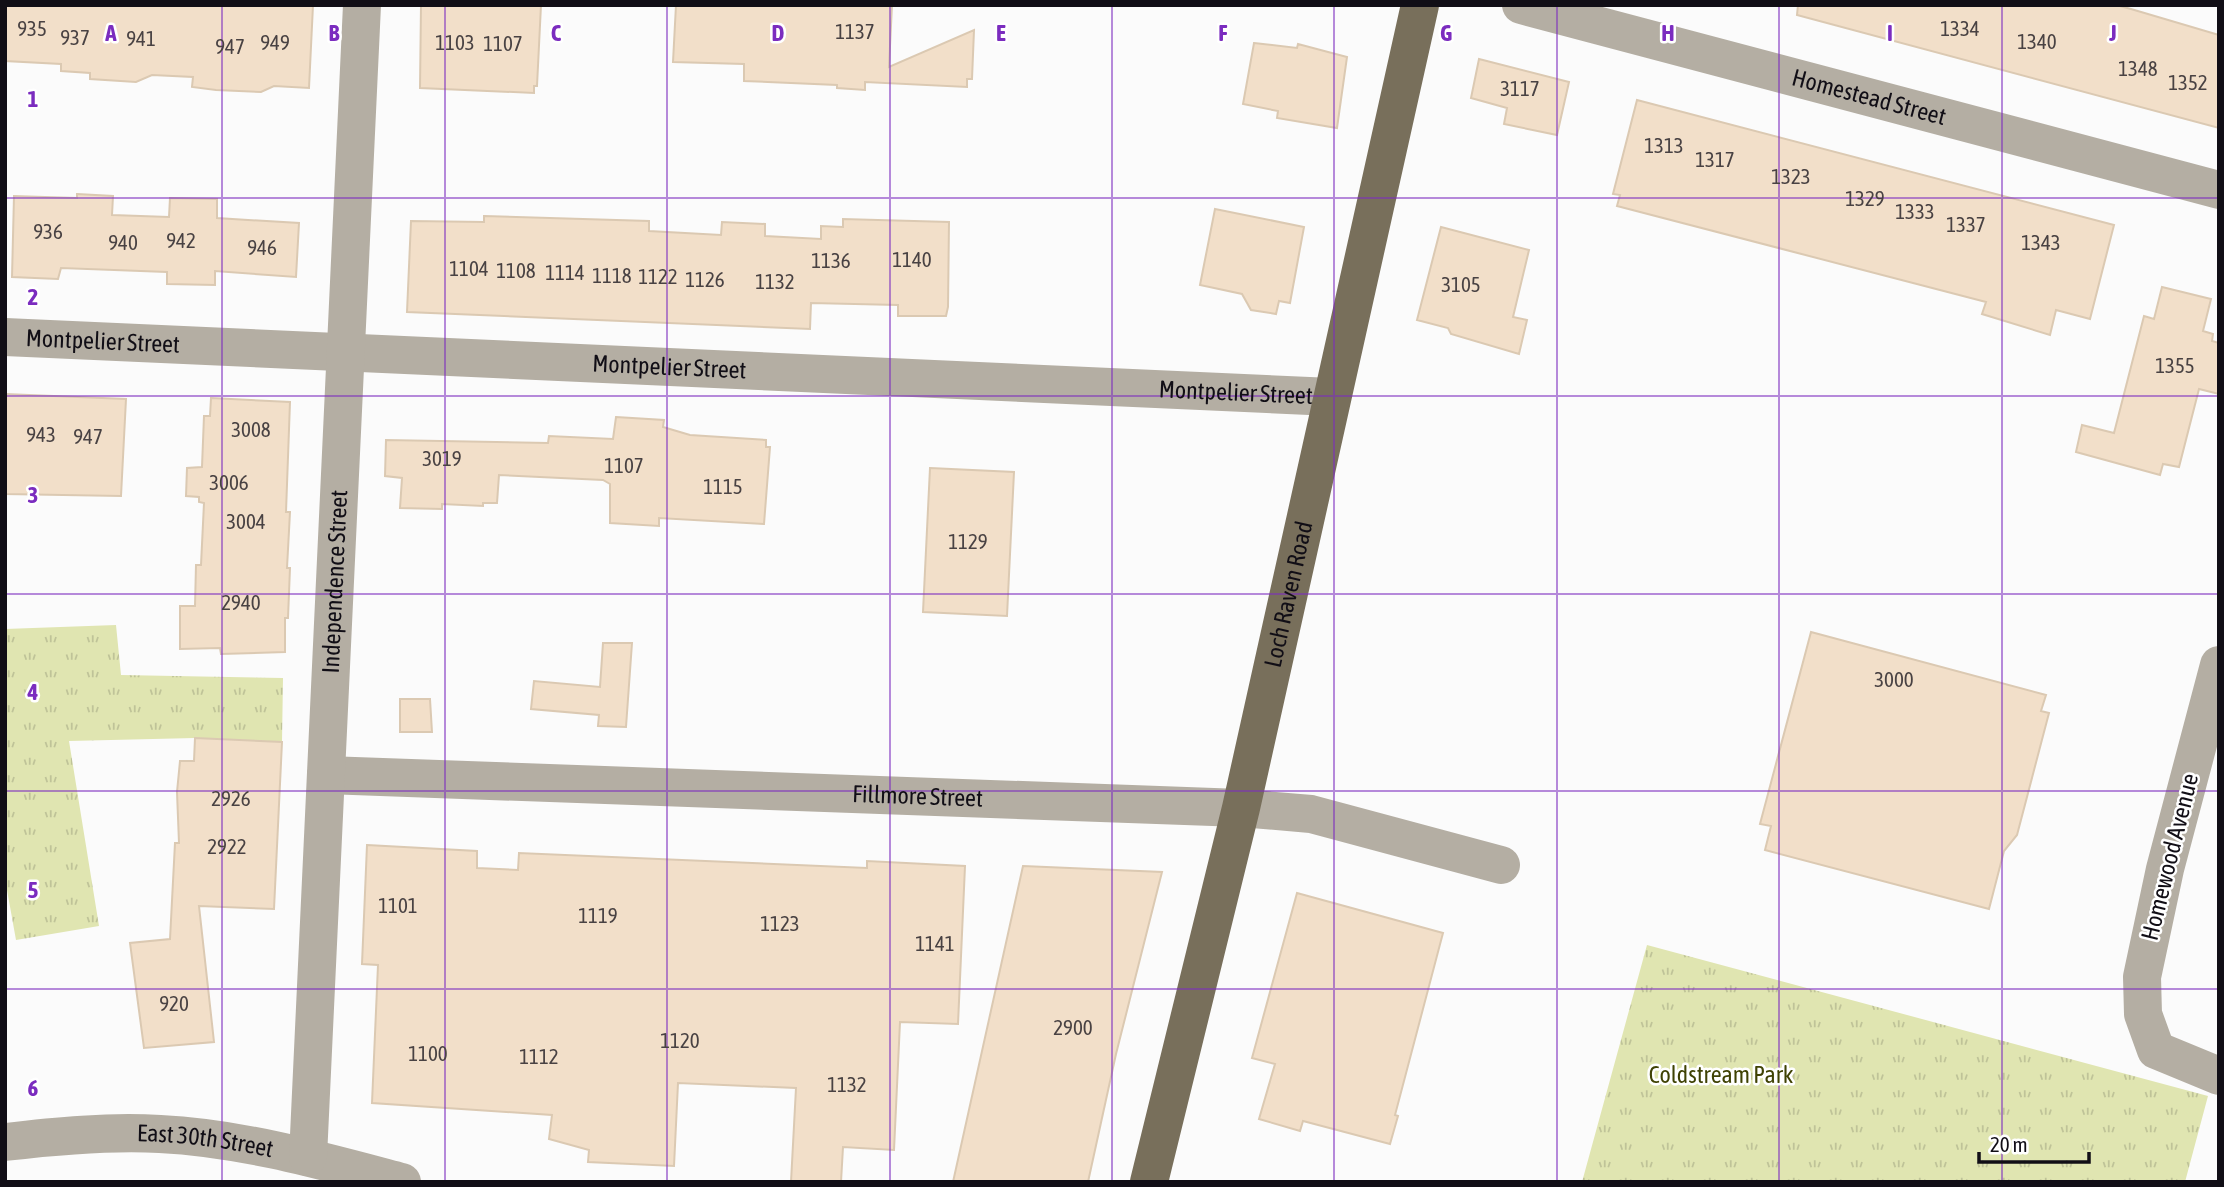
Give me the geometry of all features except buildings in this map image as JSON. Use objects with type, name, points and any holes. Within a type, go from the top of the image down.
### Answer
[{"type":"main road","name":"Loch Raven Road","points":[[1149,1182],[1241,808],[1420,5]]},
{"type":"street","name":"Independence Street","points":[[308,1157],[362,5]]},
{"type":"street","name":"Homestead Street","points":[[1521,5],[2219,190]]},
{"type":"street","name":"Montpelier Street","points":[[5,337],[1332,397]]},
{"type":"street","name":"Homewood Avenue","points":[[2219,665],[2165,869],[2142,977],[2143,1014],[2155,1050],[2219,1076]]},
{"type":"street","name":"Fillmore Street","points":[[326,775],[1241,808],[1311,814],[1501,865]]},
{"type":"street","name":"East 30th Street","points":[[5,1142],[55,1136],[164,1134],[308,1157],[402,1182]]},
{"type":"green space","points":[[116,625],[121,675],[283,678],[282,742],[195,738],[69,741],[99,926],[16,940],[5,879],[5,629]]},
{"type":"green space","name":"Coldstream Park","points":[[1647,945],[2208,1096],[2185,1182],[1582,1182]]}]
